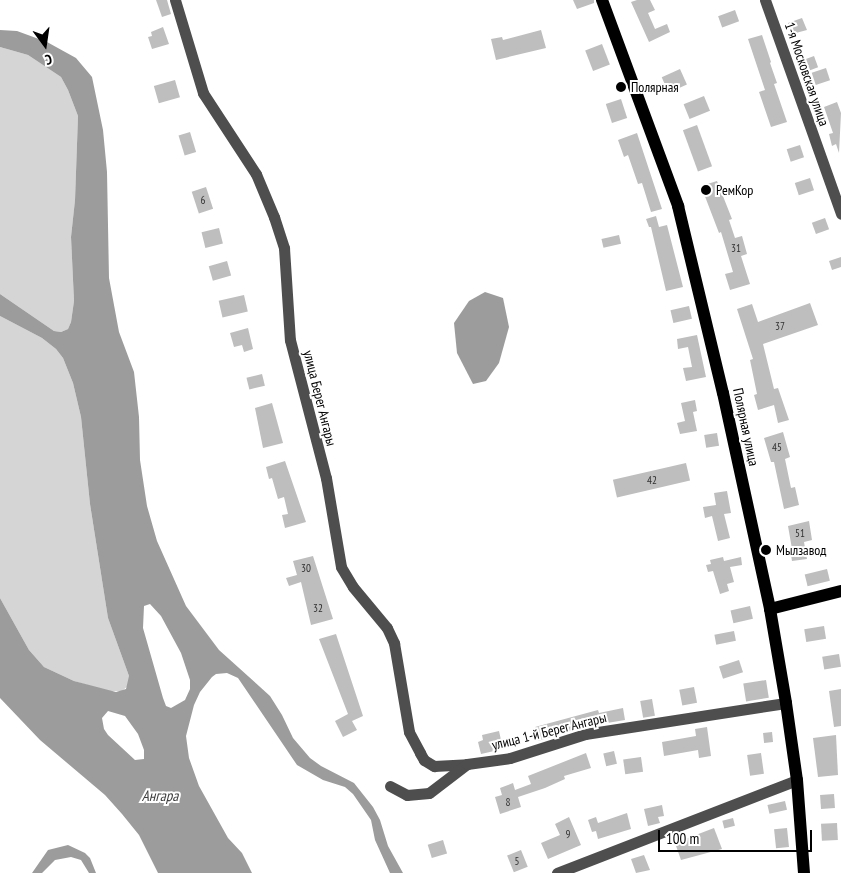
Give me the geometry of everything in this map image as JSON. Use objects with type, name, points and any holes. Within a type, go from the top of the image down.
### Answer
[{"type":"main road","name":"Полярная улица","points":[[602,0],[678,206],[723,393],[770,609],[786,702],[797,780],[804,873]]},
{"type":"main road","points":[[770,609],[841,591]]},
{"type":"street","name":"улица Берег Ангары","points":[[175,0],[204,93],[256,174],[274,217],[284,248],[290,340],[326,478],[341,567],[353,587],[387,628],[394,643],[409,732],[424,760],[434,766],[467,764]]},
{"type":"street","name":"1-я Московская улица","points":[[766,0],[841,214]]},
{"type":"street","name":"улица 1-й Берег Ангары","points":[[390,786],[407,795],[428,793],[467,764],[510,758],[585,734],[786,702]]},
{"type":"street","points":[[557,873],[797,780]]},
{"type":"shaded area","points":[[0,47],[28,55],[61,77],[78,116],[75,200],[71,237],[74,301],[71,322],[68,329],[61,332],[54,331],[0,294]]},
{"type":"shaded area","points":[[0,316],[42,338],[56,349],[63,358],[73,383],[81,417],[90,504],[108,618],[129,676],[129,685],[122,691],[107,691],[74,681],[44,667],[29,650],[0,598]]},
{"type":"water","name":"Ангара","points":[[0,30],[17,31],[47,42],[76,58],[92,77],[103,130],[107,172],[109,278],[119,332],[134,372],[139,417],[140,460],[147,506],[157,541],[186,606],[219,650],[270,696],[293,738],[310,758],[321,766],[354,783],[373,807],[380,820],[388,846],[403,873],[390,873],[375,840],[371,820],[353,794],[345,787],[323,780],[297,765],[238,678],[227,673],[216,674],[200,692],[194,705],[186,736],[189,758],[199,786],[228,838],[242,853],[252,873],[158,873],[139,835],[105,795],[40,740],[0,698],[0,598],[29,650],[44,667],[74,681],[116,692],[126,689],[129,676],[108,618],[90,504],[81,417],[73,383],[63,358],[56,349],[42,338],[0,316],[0,294],[54,331],[61,332],[68,329],[71,322],[74,301],[71,237],[75,200],[78,116],[61,77],[28,55],[0,47]],"holes":[[[150,604],[161,616],[181,653],[190,680],[190,689],[185,700],[171,708],[166,706],[163,698],[143,628],[144,606]],[[108,711],[125,716],[138,734],[144,750],[144,759],[135,760],[108,735],[104,729],[102,718]]]},
{"type":"water","points":[[485,292],[503,298],[509,327],[499,363],[486,381],[473,384],[457,353],[454,323],[469,301]]},
{"type":"water","points":[[68,845],[85,853],[90,858],[96,873],[89,873],[81,860],[71,857],[55,860],[42,873],[32,873],[48,850]]},
{"type":"building","points":[[156,0],[167,0],[171,14],[162,17]]},
{"type":"building","points":[[573,0],[594,0],[594,3],[577,9]]},
{"type":"building","points":[[650,0],[655,10],[648,13],[655,29],[667,24],[670,32],[649,42],[631,2]]},
{"type":"building","points":[[735,10],[739,21],[722,27],[718,16]]},
{"type":"building","points":[[802,18],[807,30],[792,34],[788,23]]},
{"type":"building","points":[[163,27],[169,44],[152,49],[148,37],[152,36],[151,32]]},
{"type":"building","points":[[541,30],[546,48],[496,60],[491,39],[502,37],[503,40]]},
{"type":"building","points":[[762,35],[777,83],[774,84],[787,122],[771,127],[759,92],[765,90],[748,39]]},
{"type":"building","points":[[602,44],[610,65],[593,71],[585,50]]},
{"type":"building","points":[[814,56],[818,67],[804,72],[800,61]]},
{"type":"building","points":[[826,68],[830,80],[816,85],[812,73]]},
{"type":"building","points":[[680,69],[687,85],[669,93],[662,77]]},
{"type":"building","points":[[175,80],[180,97],[159,103],[154,86]]},
{"type":"building","points":[[704,96],[710,111],[690,119],[684,104]]},
{"type":"building","points":[[621,99],[627,118],[612,123],[606,104]]},
{"type":"building","points":[[837,102],[841,113],[839,153],[836,144],[832,146],[829,134],[833,133],[824,107]]},
{"type":"building","points":[[697,125],[712,166],[698,171],[683,130]]},
{"type":"building","points":[[190,132],[196,152],[185,156],[179,136]]},
{"type":"building","points":[[637,133],[662,209],[651,212],[642,183],[638,184],[628,155],[624,157],[618,140]]},
{"type":"building","points":[[800,145],[804,157],[791,162],[787,149]]},
{"type":"building","points":[[810,178],[814,190],[799,195],[795,183]]},
{"type":"building","points":[[717,181],[732,219],[729,220],[735,238],[742,236],[747,254],[741,256],[750,284],[730,290],[725,274],[733,272],[721,232],[719,233],[701,186]]},
{"type":"building","points":[[206,187],[213,209],[199,214],[192,192]]},
{"type":"building","points":[[656,216],[659,227],[667,225],[683,287],[666,291],[651,227],[649,227],[646,219]]},
{"type":"building","points":[[825,218],[829,229],[816,234],[812,223]]},
{"type":"building","points":[[219,228],[223,244],[205,248],[202,232]]},
{"type":"building","points":[[619,235],[621,244],[603,248],[601,239]]},
{"type":"building","points":[[841,257],[841,267],[832,270],[829,261]]},
{"type":"building","points":[[227,261],[231,275],[213,281],[209,266]]},
{"type":"building","points":[[244,295],[248,312],[222,317],[219,301]]},
{"type":"building","points":[[810,303],[818,325],[763,344],[774,389],[778,388],[789,420],[778,423],[774,405],[758,410],[754,395],[757,394],[750,360],[753,359],[737,309],[752,304],[758,322]]},
{"type":"building","points":[[689,306],[692,319],[673,323],[670,310]]},
{"type":"building","points":[[248,328],[253,349],[244,352],[242,345],[234,347],[230,333]]},
{"type":"building","points":[[697,335],[706,377],[686,381],[683,368],[692,367],[688,347],[678,349],[677,339]]},
{"type":"building","points":[[262,374],[265,386],[249,390],[246,378]]},
{"type":"building","points":[[695,400],[697,411],[693,412],[697,431],[680,434],[677,423],[685,421],[681,403]]},
{"type":"building","points":[[272,403],[283,443],[263,448],[255,408]]},
{"type":"building","points":[[783,432],[790,457],[785,459],[791,488],[795,487],[799,505],[784,509],[774,462],[771,462],[764,438]]},
{"type":"building","points":[[717,433],[719,446],[706,448],[704,435]]},
{"type":"building","points":[[285,461],[306,522],[285,528],[282,515],[288,514],[284,497],[278,499],[272,478],[269,479],[266,467]]},
{"type":"building","points":[[686,463],[690,481],[617,497],[613,480]]},
{"type":"building","points":[[727,491],[731,513],[724,514],[730,538],[718,541],[712,516],[705,518],[703,507],[716,505],[714,493]]},
{"type":"building","points":[[809,521],[812,540],[804,542],[807,559],[792,561],[788,526]]},
{"type":"building","points":[[313,556],[333,619],[311,625],[301,582],[289,586],[286,578],[297,575],[293,561]]},
{"type":"building","points":[[723,557],[724,561],[741,557],[742,565],[730,567],[734,582],[727,584],[729,591],[720,594],[713,571],[708,572],[706,565],[711,564],[710,560]]},
{"type":"building","points":[[827,569],[830,581],[808,586],[805,575]]},
{"type":"building","points":[[750,606],[753,619],[733,623],[731,610]]},
{"type":"building","points":[[824,626],[826,639],[806,642],[804,629]]},
{"type":"building","points":[[734,631],[736,641],[716,645],[714,635]]},
{"type":"building","points":[[336,634],[363,716],[352,721],[357,730],[343,737],[335,721],[348,714],[319,639]]},
{"type":"building","points":[[839,654],[841,667],[824,669],[822,657]]},
{"type":"building","points":[[739,660],[743,672],[723,679],[719,666]]},
{"type":"building","points":[[766,680],[769,698],[746,701],[743,684]]},
{"type":"building","points":[[694,687],[697,703],[682,706],[679,690]]},
{"type":"building","points":[[841,689],[841,726],[834,727],[829,691]]},
{"type":"building","points":[[652,699],[655,716],[643,718],[640,701]]},
{"type":"building","points":[[623,708],[625,720],[583,727],[538,741],[535,727],[598,710],[599,713]]},
{"type":"building","points":[[707,727],[711,756],[699,758],[698,750],[664,756],[662,742],[696,736],[695,729]]},
{"type":"building","points":[[499,731],[503,749],[481,754],[478,742],[483,740],[482,735]]},
{"type":"building","points":[[772,732],[773,742],[764,743],[763,733]]},
{"type":"building","points":[[836,735],[838,775],[818,777],[813,738]]},
{"type":"building","points":[[614,751],[617,764],[606,766],[603,753]]},
{"type":"building","points":[[586,753],[591,768],[564,776],[565,779],[518,797],[521,807],[500,814],[495,797],[502,795],[500,788],[513,783],[515,790],[531,784],[528,776]]},
{"type":"building","points":[[761,753],[764,774],[750,776],[747,755]]},
{"type":"building","points":[[641,757],[643,772],[625,774],[623,760]]},
{"type":"building","points":[[834,794],[835,808],[821,809],[820,795]]},
{"type":"building","points":[[785,801],[787,810],[769,814],[767,805]]},
{"type":"building","points":[[662,805],[664,816],[658,817],[660,823],[648,826],[644,809]]},
{"type":"building","points":[[627,813],[631,829],[598,839],[596,831],[592,832],[588,820],[596,817],[598,823]]},
{"type":"building","points":[[569,817],[581,845],[548,859],[541,843],[560,835],[555,824]]},
{"type":"building","points":[[733,818],[735,826],[724,828],[722,821]]},
{"type":"building","points":[[837,823],[838,840],[822,841],[821,824]]},
{"type":"building","points":[[714,828],[722,849],[681,860],[675,843]]},
{"type":"building","points":[[787,828],[789,847],[776,848],[774,829]]},
{"type":"building","points":[[443,840],[447,853],[432,858],[428,845]]},
{"type":"building","points":[[521,850],[528,867],[514,872],[507,856]]},
{"type":"building","points":[[644,855],[650,870],[636,873],[631,859]]},
{"type":"place","name":"Полярная","points":[[621,87]]},
{"type":"place","name":"РемКор","points":[[706,190]]},
{"type":"place","name":"Мылзавод","points":[[766,550]]}]
